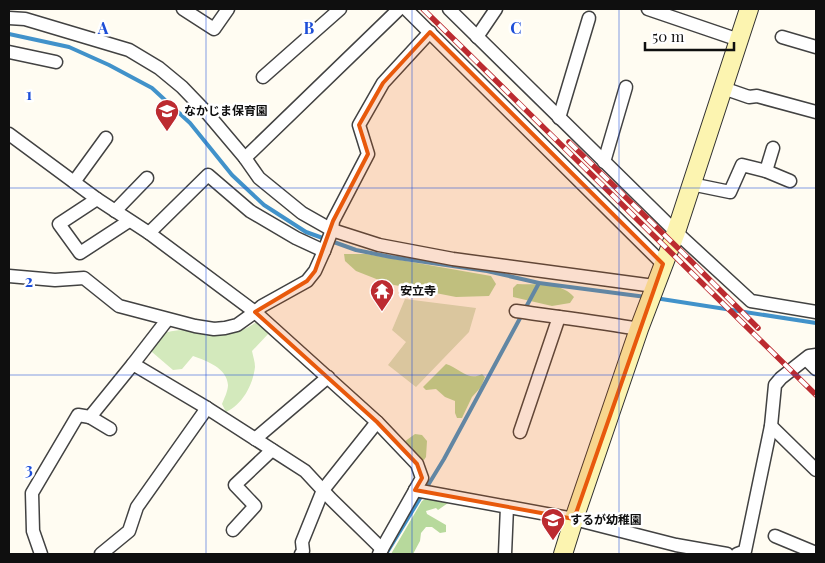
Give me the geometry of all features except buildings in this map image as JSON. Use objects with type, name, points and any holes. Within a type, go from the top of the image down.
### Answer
[{"type":"street","points":[[183,9],[214,29],[228,9]]},
{"type":"street","points":[[263,77],[340,9]]},
{"type":"street","points":[[245,158],[399,9]]},
{"type":"street","points":[[406,9],[663,264]]},
{"type":"street","points":[[449,9],[676,232],[752,302],[816,312]]},
{"type":"street","points":[[477,37],[496,9]]},
{"type":"street","points":[[648,9],[738,40]]},
{"type":"street","points":[[563,554],[640,325],[676,232],[749,9]]},
{"type":"street","points":[[9,18],[27,14],[130,50],[159,68],[182,87],[207,113],[245,158],[259,178],[302,213],[332,230],[379,245],[453,259],[654,286]]},
{"type":"street","points":[[559,118],[589,18]]},
{"type":"street","points":[[9,276],[54,280],[84,278],[119,306],[195,326],[225,328],[237,325],[262,306],[307,281],[315,271],[332,230],[333,221],[368,154],[359,125],[383,82],[430,32]]},
{"type":"street","points":[[782,37],[816,47]]},
{"type":"street","points":[[9,52],[56,62]]},
{"type":"street","points":[[604,162],[626,87]]},
{"type":"street","points":[[723,88],[750,97],[757,96],[816,112]]},
{"type":"street","points":[[9,134],[97,199],[149,233],[255,312],[377,422],[417,464],[422,478],[380,552],[305,471],[207,408],[133,364]]},
{"type":"street","points":[[74,182],[106,138]]},
{"type":"street","points":[[766,171],[773,148]]},
{"type":"street","points":[[691,184],[730,192],[742,165],[766,171],[790,181]]},
{"type":"street","points":[[149,233],[208,175],[250,211],[324,252]]},
{"type":"street","points":[[114,211],[147,178]]},
{"type":"street","points":[[97,199],[59,224],[80,253],[129,221]]},
{"type":"street","points":[[516,311],[640,325]]},
{"type":"street","points":[[520,432],[559,317]]},
{"type":"street","points":[[90,417],[167,320]]},
{"type":"street","points":[[736,554],[745,551],[771,426],[775,386],[781,378],[811,357],[816,369]]},
{"type":"street","points":[[255,438],[328,377]]},
{"type":"street","points":[[102,554],[129,531],[137,507],[207,408]]},
{"type":"street","points":[[41,554],[33,530],[32,493],[78,415],[90,417],[110,429]]},
{"type":"street","points":[[304,553],[302,542],[323,490],[377,422]]},
{"type":"street","points":[[771,426],[816,470]]},
{"type":"street","points":[[233,530],[255,506],[235,485],[272,450]]},
{"type":"street","points":[[415,490],[574,519],[676,550],[727,554]]},
{"type":"street","points":[[505,554],[508,507]]},
{"type":"street","points":[[774,536],[816,553]]},
{"type":"highlighted area","points":[[430,32],[663,264],[574,519],[415,490],[422,478],[417,464],[377,422],[255,312],[307,281],[315,271],[333,221],[368,154],[359,125],[383,83]]},
{"type":"green space","points":[[344,254],[366,254],[491,276],[496,284],[489,296],[456,297],[389,284],[356,271],[345,261]]},
{"type":"green space","points":[[517,284],[555,286],[562,288],[574,297],[570,303],[552,306],[513,297],[513,288]]},
{"type":"green space","points":[[405,299],[476,308],[469,332],[416,387],[388,365],[406,342],[392,330]]},
{"type":"green space","points":[[259,320],[270,332],[252,351],[255,367],[252,381],[246,394],[237,405],[226,412],[222,404],[228,385],[227,379],[220,370],[210,363],[193,356],[182,369],[173,370],[152,352],[157,340],[168,332],[182,330],[230,333],[246,328]]},
{"type":"green space","points":[[446,364],[468,375],[477,376],[482,374],[485,377],[481,387],[472,397],[462,418],[457,418],[455,401],[445,397],[436,389],[426,390],[423,387]]},
{"type":"green space","points":[[415,434],[422,435],[427,441],[426,457],[424,460],[419,459],[404,442]]},
{"type":"green space","points":[[427,498],[448,503],[438,510],[436,508],[426,511],[427,514],[446,525],[446,532],[440,533],[432,527],[426,527],[421,533],[420,541],[413,554],[391,554],[422,501]]},
{"type":"waterway","points":[[9,34],[69,47],[109,65],[152,88],[190,123],[232,175],[264,205],[306,232],[356,250],[391,257],[487,271],[539,283],[646,297]]},
{"type":"waterway","points":[[386,554],[444,459],[539,283]]},
{"type":"waterway","points":[[655,298],[816,323]]},
{"type":"railway","points":[[423,9],[816,395]]},
{"type":"railway","points":[[569,142],[758,328]]},
{"type":"place","name":"なかじま保育園","points":[[167,132]]},
{"type":"place","name":"安立寺","points":[[382,312]]},
{"type":"place","name":"するが幼稚園","points":[[553,541]]}]
